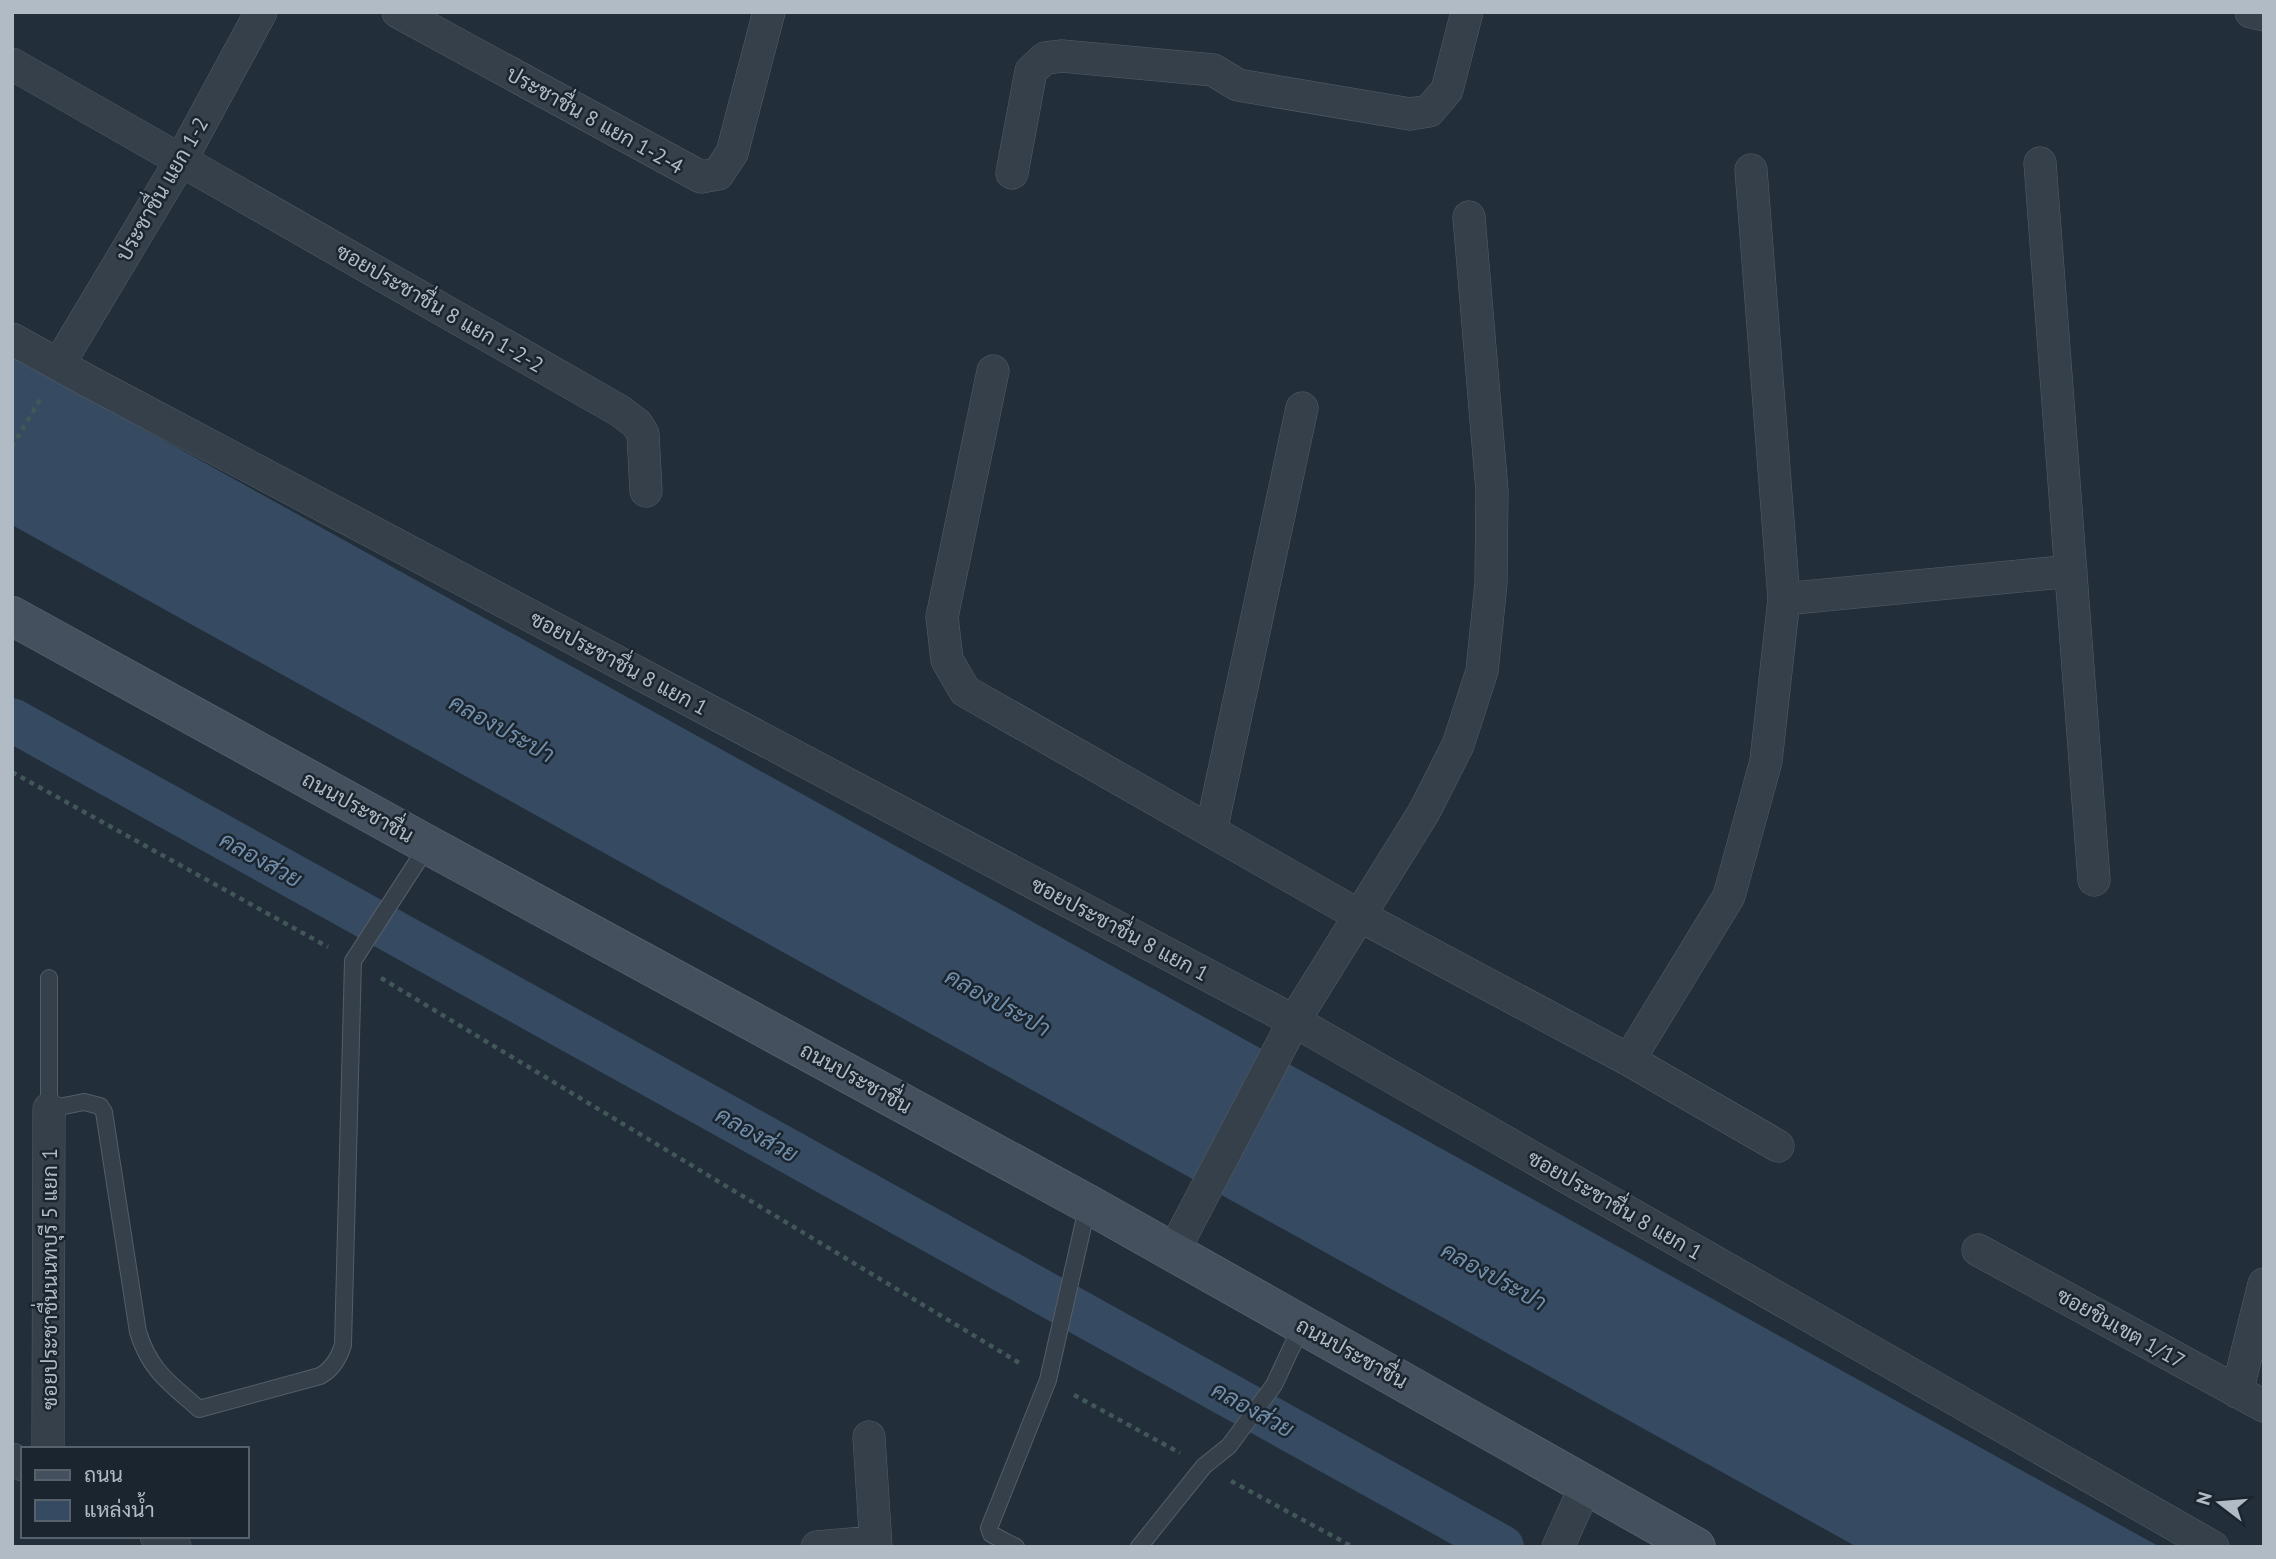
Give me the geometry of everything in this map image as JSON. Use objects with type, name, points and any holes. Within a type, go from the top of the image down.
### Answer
[{"type":"main road","name":"ถนนประชาชื่น","points":[[12,616],[1088,1204],[1696,1547]]},
{"type":"street","name":"ประชาชื่น แยก 1-2","points":[[59,365],[181,160],[261,12]]},
{"type":"street","name":"ประชาชื่น 8 แยก 1-2-4","points":[[398,12],[701,177],[718,174],[732,153],[769,12]]},
{"type":"street","points":[[1013,173],[1031,71],[1045,58],[1062,56],[1213,70],[1238,85],[1410,114],[1429,111],[1447,90],[1467,12]]},
{"type":"street","points":[[2251,12],[2264,15]]},
{"type":"street","name":"ซอยประชาชื่น 8 แยก 1-2-2","points":[[12,64],[620,411],[637,424],[643,434],[646,491]]},
{"type":"street","points":[[2040,163],[2094,880]]},
{"type":"street","points":[[1629,1060],[1729,897],[1766,761],[1784,599],[1751,170]]},
{"type":"street","points":[[1173,1252],[1287,1034],[1424,812],[1458,745],[1482,671],[1491,583],[1492,491],[1469,217]]},
{"type":"street","name":"ซอยประชาชื่น 8 แยก 1","points":[[12,339],[1287,1034],[2213,1547]]},
{"type":"street","points":[[993,370],[942,617],[947,660],[965,691],[1360,916],[1629,1060],[1778,1146]]},
{"type":"street","points":[[1211,831],[1302,408]]},
{"type":"street","points":[[1784,599],[2071,571]]},
{"type":"street","name":"ซอยประชาชื่นนนทบุรี 5 แยก 1","points":[[48,1447],[49,1108]]},
{"type":"street","name":"ซอยชินเขต 1/17","points":[[1978,1251],[2251,1399]]},
{"type":"street","points":[[2251,1399],[2264,1284]]},
{"type":"street","points":[[817,1547],[876,1544],[869,1437]]},
{"type":"street","points":[[1561,1541],[1586,1485]]},
{"type":"lane","points":[[49,978],[49,1108],[83,1101],[100,1106],[104,1112],[138,1332],[144,1353],[161,1376],[199,1409],[320,1376],[328,1372],[339,1358],[343,1345],[353,961],[428,845]]},
{"type":"lane","points":[[1016,1547],[991,1534],[989,1528],[1048,1380],[1088,1204]]},
{"type":"lane","points":[[1139,1547],[1204,1466],[1230,1446],[1274,1385],[1302,1325]]},
{"type":"path","points":[[12,447],[43,393]]},
{"type":"path","points":[[12,772],[353,961],[1048,1380],[1353,1547]]},
{"type":"water","name":"คลองประปา","points":[[12,356],[2160,1547],[1857,1547],[12,525]]},
{"type":"waterway","name":"คลองส่วย","points":[[12,720],[1502,1547]]}]
